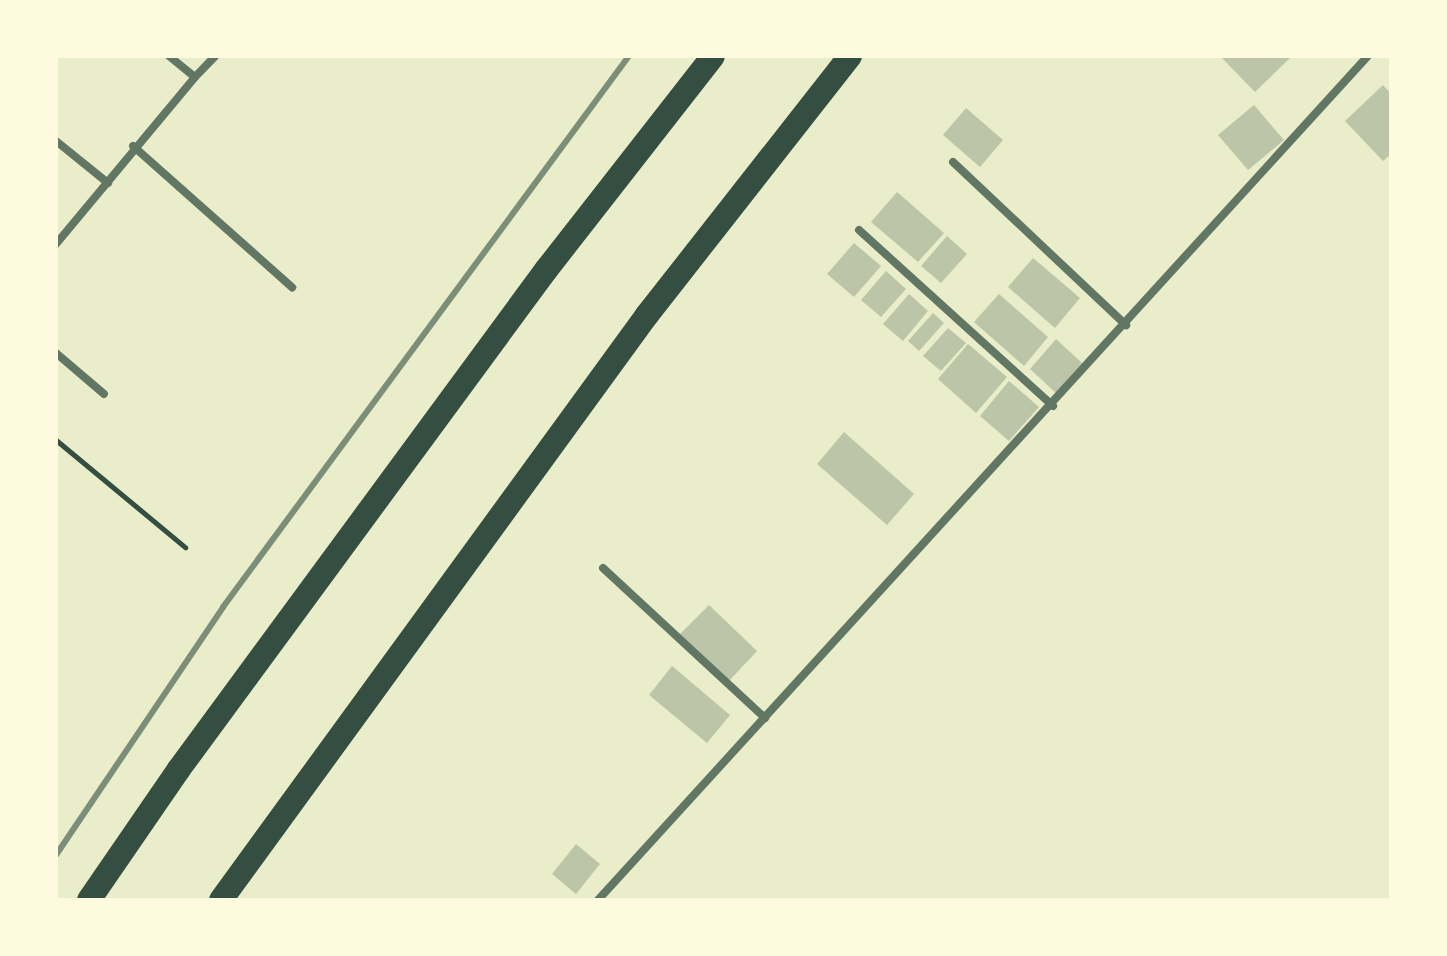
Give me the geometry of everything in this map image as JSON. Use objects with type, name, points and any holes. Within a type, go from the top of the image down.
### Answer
[{"type":"highway","points":[[89,900],[179,769],[546,270],[713,56]]},
{"type":"highway","points":[[221,900],[647,315],[850,56]]},
{"type":"street","points":[[169,56],[195,77]]},
{"type":"street","points":[[56,244],[108,183],[133,146],[215,56]]},
{"type":"street","points":[[598,900],[1053,406],[1368,56]]},
{"type":"street","points":[[56,141],[108,183]]},
{"type":"street","points":[[133,146],[292,287]]},
{"type":"street","points":[[953,162],[1126,325]]},
{"type":"street","points":[[859,230],[1053,406]]},
{"type":"street","points":[[56,353],[104,394]]},
{"type":"street","points":[[603,568],[765,718]]},
{"type":"path","points":[[56,440],[185,547]]},
{"type":"building","points":[[1220,56],[1292,56],[1255,92]]},
{"type":"building","points":[[1383,85],[1391,94],[1391,154],[1383,161],[1345,121]]},
{"type":"building","points":[[1254,105],[1284,140],[1248,170],[1218,135]]},
{"type":"building","points":[[966,108],[1003,140],[980,167],[943,135]]},
{"type":"building","points":[[897,192],[944,233],[918,262],[871,222]]},
{"type":"building","points":[[947,236],[967,254],[941,283],[921,266]]},
{"type":"building","points":[[854,243],[881,266],[854,297],[827,274]]},
{"type":"building","points":[[1033,258],[1080,298],[1055,328],[1008,287]]},
{"type":"building","points":[[886,271],[906,289],[881,317],[861,300]]},
{"type":"building","points":[[909,294],[928,311],[903,341],[883,324]]},
{"type":"building","points":[[999,294],[1048,337],[1024,366],[974,322]]},
{"type":"building","points":[[933,313],[944,323],[919,351],[908,341]]},
{"type":"building","points":[[948,328],[966,343],[941,371],[923,356]]},
{"type":"building","points":[[1056,339],[1082,363],[1056,393],[1030,369]]},
{"type":"building","points":[[968,344],[1007,377],[976,413],[938,379]]},
{"type":"building","points":[[1009,381],[1039,407],[1009,441],[980,416]]},
{"type":"building","points":[[844,432],[914,494],[887,525],[817,464]]},
{"type":"building","points":[[709,605],[757,651],[729,681],[680,634]]},
{"type":"building","points":[[672,666],[730,715],[707,743],[649,695]]},
{"type":"building","points":[[576,844],[600,864],[576,894],[552,874]]},
{"type":"railway","points":[[56,855],[223,607],[629,56]]}]
